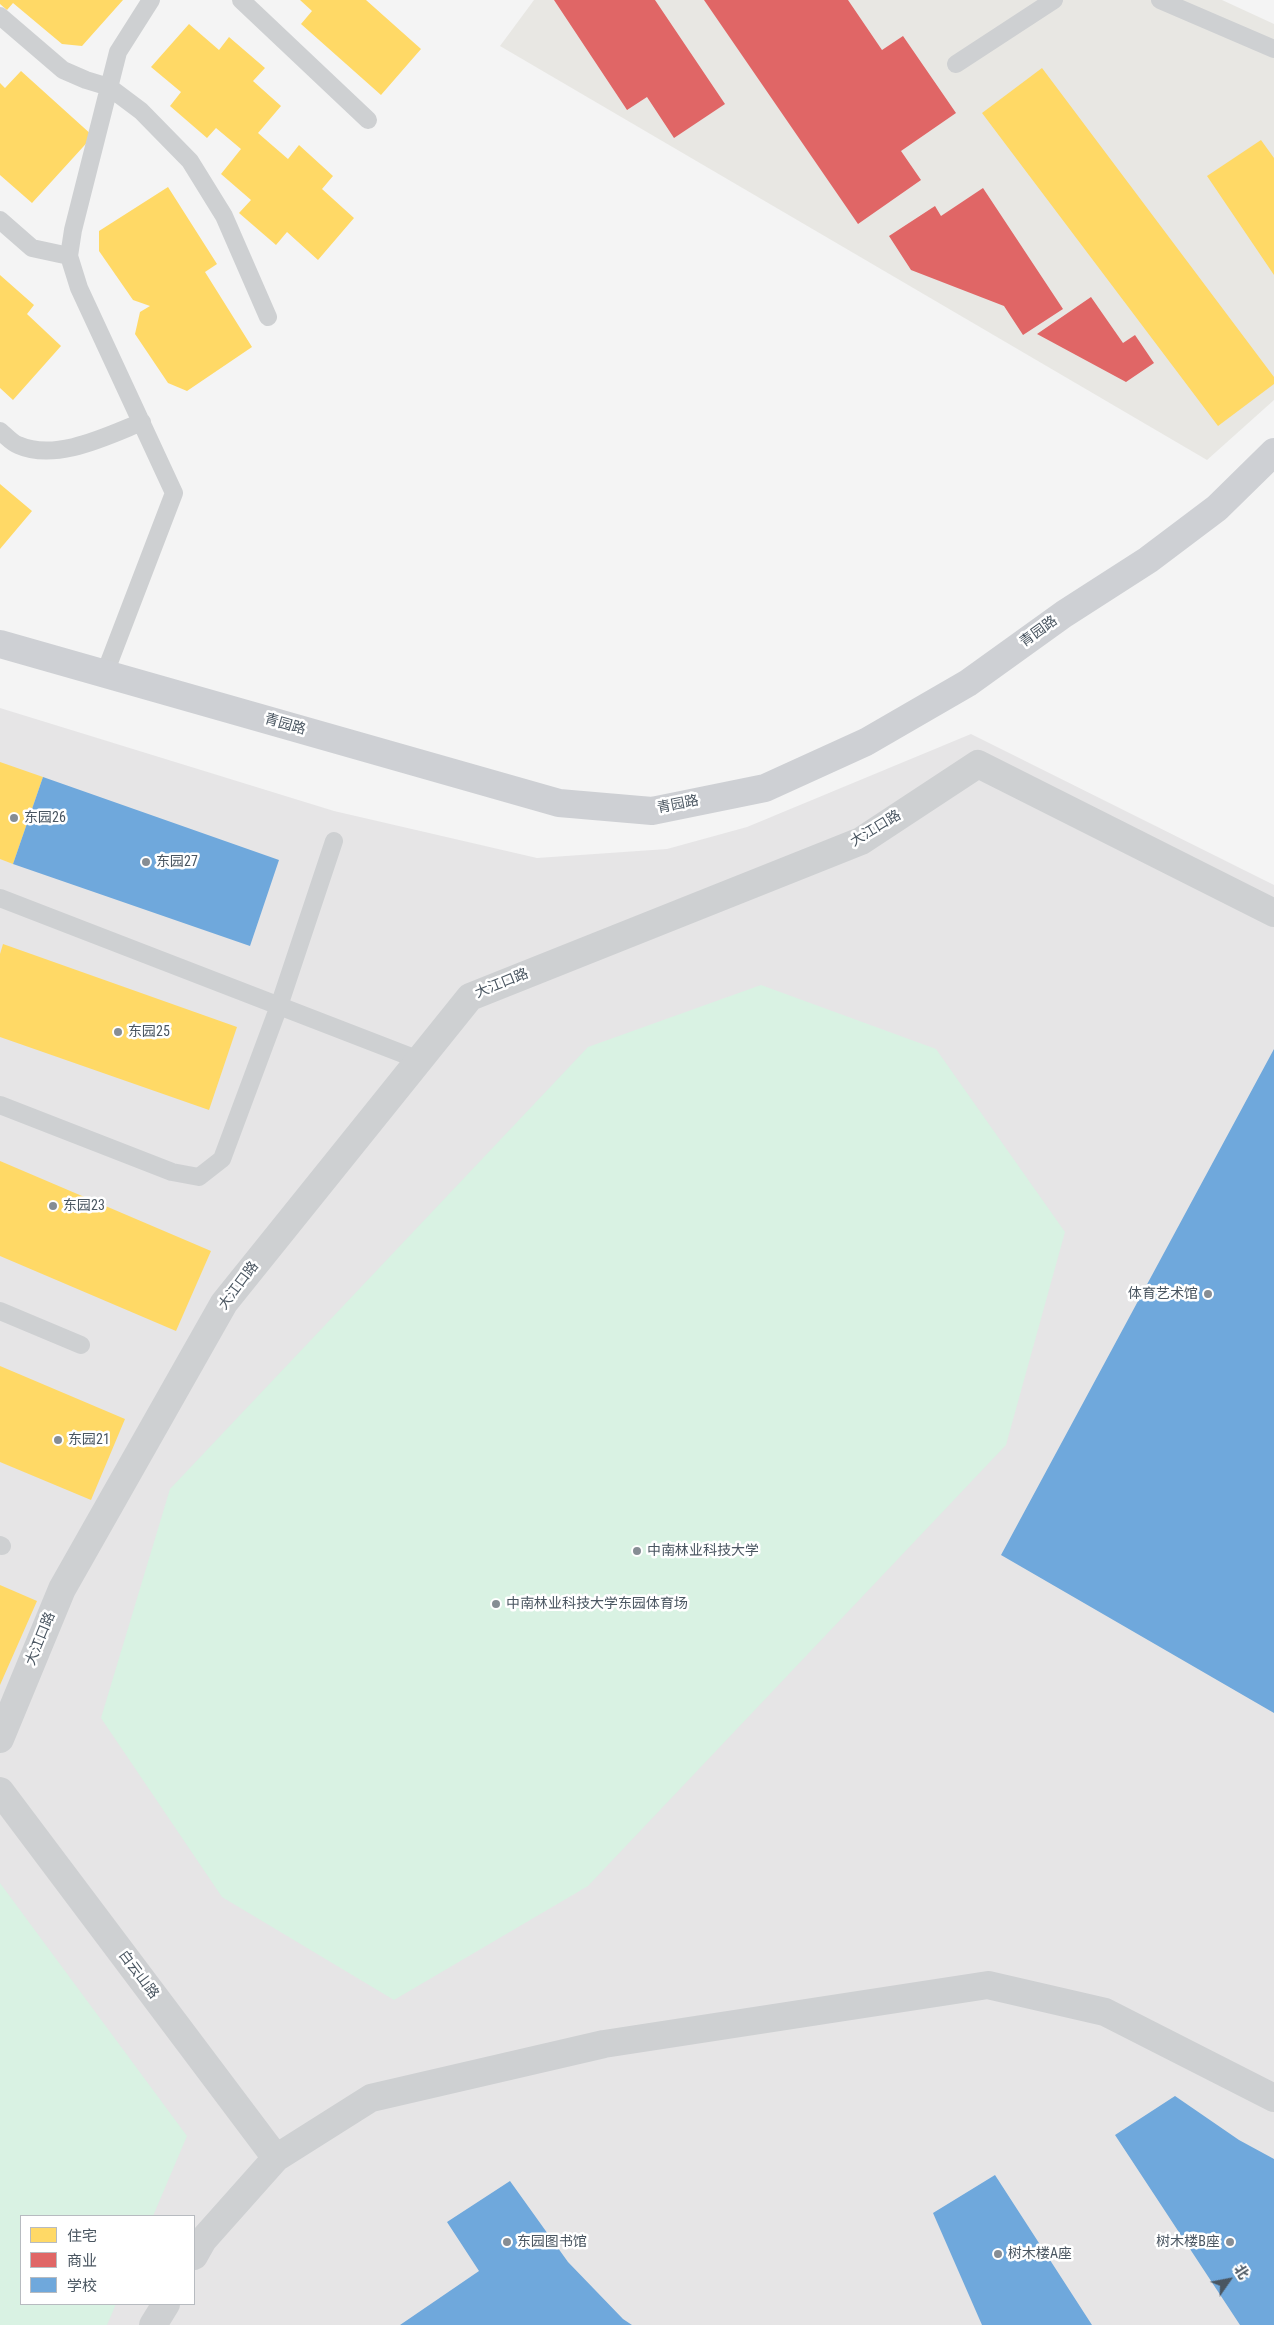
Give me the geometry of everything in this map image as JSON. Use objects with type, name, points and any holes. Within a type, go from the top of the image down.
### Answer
[{"type":"street","name":"青园路","points":[[0,644],[559,803],[652,810],[661,809],[766,788],[866,742],[968,683],[1064,614],[1148,560],[1217,508],[1274,452]]},
{"type":"street","name":"大江口路","points":[[0,1739],[62,1589],[224,1303],[470,997],[861,841],[978,764],[1274,913]]},
{"type":"street","name":"白云山路","points":[[0,1791],[276,2158]]},
{"type":"street","points":[[195,2254],[203,2240],[276,2158],[371,2098],[604,2044],[988,1985],[1105,2012],[1273,2096]]},
{"type":"street","points":[[153,2325],[165,2305]]},
{"type":"lane","points":[[105,673],[174,493],[79,288],[69,256],[73,230],[118,52],[151,0]]},
{"type":"lane","points":[[241,0],[368,120]]},
{"type":"lane","points":[[956,64],[1054,0]]},
{"type":"lane","points":[[1160,0],[1274,50]]},
{"type":"lane","points":[[0,16],[63,70],[86,80],[109,86],[141,111],[190,161],[224,216],[268,316]]},
{"type":"lane","points":[[0,220],[32,248],[69,256]]},
{"type":"lane","points":[[0,431],[17,445],[40,451],[88,444],[142,422]]},
{"type":"lane","points":[[0,1104],[172,1172],[200,1177],[222,1159],[279,1006],[334,841]]},
{"type":"lane","points":[[0,898],[419,1060]]},
{"type":"lane","points":[[0,1311],[81,1345]]},
{"type":"shaded area","points":[[534,0],[1222,0],[1274,24],[1274,400],[1207,460],[500,46]]},
{"type":"shaded area","name":"中南林业科技大学","points":[[0,708],[334,811],[537,858],[667,849],[747,827],[971,734],[1274,885],[1274,2325],[0,2325]]},
{"type":"green space","name":"中南林业科技大学东园体育场","points":[[761,985],[936,1049],[1065,1232],[1006,1445],[588,1886],[394,2000],[222,1897],[101,1718],[170,1489],[588,1047]]},
{"type":"green space","points":[[0,1883],[187,2136],[153,2215],[20,2215],[20,2305],[116,2305],[107,2325],[0,2325]]},
{"type":"building: 住宅","points":[[0,0],[123,0],[82,46],[62,44],[13,3],[7,10],[0,4]]},
{"type":"building: 住宅","points":[[300,0],[366,0],[421,49],[381,95],[301,24],[312,11]]},
{"type":"building: 住宅","points":[[189,24],[219,50],[229,37],[265,68],[253,81],[281,106],[258,133],[288,159],[299,145],[333,176],[322,189],[354,218],[318,260],[287,232],[276,245],[239,213],[251,200],[221,174],[241,149],[216,128],[207,138],[170,106],[181,92],[151,67]]},
{"type":"building: 住宅","points":[[1042,68],[1274,377],[1274,384],[1218,426],[982,113]]},
{"type":"building: 住宅","points":[[21,71],[93,136],[32,203],[0,175],[0,83],[5,88]]},
{"type":"building: 住宅","points":[[1261,140],[1274,158],[1274,275],[1207,176]]},
{"type":"building: 住宅","points":[[168,187],[217,264],[205,272],[252,347],[187,391],[168,383],[135,334],[140,312],[150,306],[133,300],[99,251],[99,231]]},
{"type":"building: 住宅","points":[[0,275],[34,305],[27,314],[61,346],[13,400],[0,388]]},
{"type":"building: 住宅","points":[[0,484],[32,511],[0,549]]},
{"type":"building: 住宅","name":"东园26","points":[[0,762],[43,777],[13,864],[0,859]]},
{"type":"building: 住宅","name":"东园25","points":[[3,944],[237,1027],[209,1110],[0,1037],[0,954]]},
{"type":"building: 住宅","name":"东园23","points":[[0,1161],[211,1251],[176,1331],[0,1256]]},
{"type":"building: 住宅","name":"东园21","points":[[0,1366],[125,1419],[91,1500],[0,1462]]},
{"type":"building: 住宅","points":[[0,1585],[37,1601],[0,1685]]},
{"type":"building: 商业","points":[[554,0],[655,0],[725,104],[674,138],[647,97],[627,110]]},
{"type":"building: 商业","points":[[704,0],[848,0],[882,50],[903,36],[956,113],[901,151],[921,180],[858,224]]},
{"type":"building: 商业","points":[[983,188],[1063,309],[1023,335],[1004,306],[911,270],[889,236],[935,206],[941,216]]},
{"type":"building: 商业","points":[[1091,297],[1123,343],[1135,335],[1154,363],[1126,382],[1037,334]]},
{"type":"building: 学校","name":"东园27","points":[[43,777],[279,860],[250,946],[13,864]]},
{"type":"building: 学校","name":"体育艺术馆","points":[[1274,1049],[1274,1713],[1001,1555]]},
{"type":"building: 学校","name":"树木楼B座","points":[[1175,2096],[1239,2140],[1274,2159],[1274,2325],[1240,2325],[1115,2135]]},
{"type":"building: 学校","name":"树木楼A座","points":[[995,2175],[1092,2325],[982,2325],[933,2213]]},
{"type":"building: 学校","name":"东园图书馆","points":[[510,2181],[568,2262],[623,2319],[632,2325],[400,2325],[479,2271],[447,2222]]},
{"type":"place","name":"东园26","points":[[14,818]]},
{"type":"place","name":"东园27","points":[[146,862]]},
{"type":"place","name":"东园25","points":[[118,1032]]},
{"type":"place","name":"东园23","points":[[53,1206]]},
{"type":"place","name":"体育艺术馆","points":[[1208,1294]]},
{"type":"place","name":"东园21","points":[[58,1440]]},
{"type":"place","name":"中南林业科技大学","points":[[637,1551]]},
{"type":"place","name":"中南林业科技大学东园体育场","points":[[496,1604]]},
{"type":"place","name":"东园图书馆","points":[[507,2242]]},
{"type":"place","name":"树木楼B座","points":[[1230,2242]]},
{"type":"place","name":"树木楼A座","points":[[998,2254]]}]
